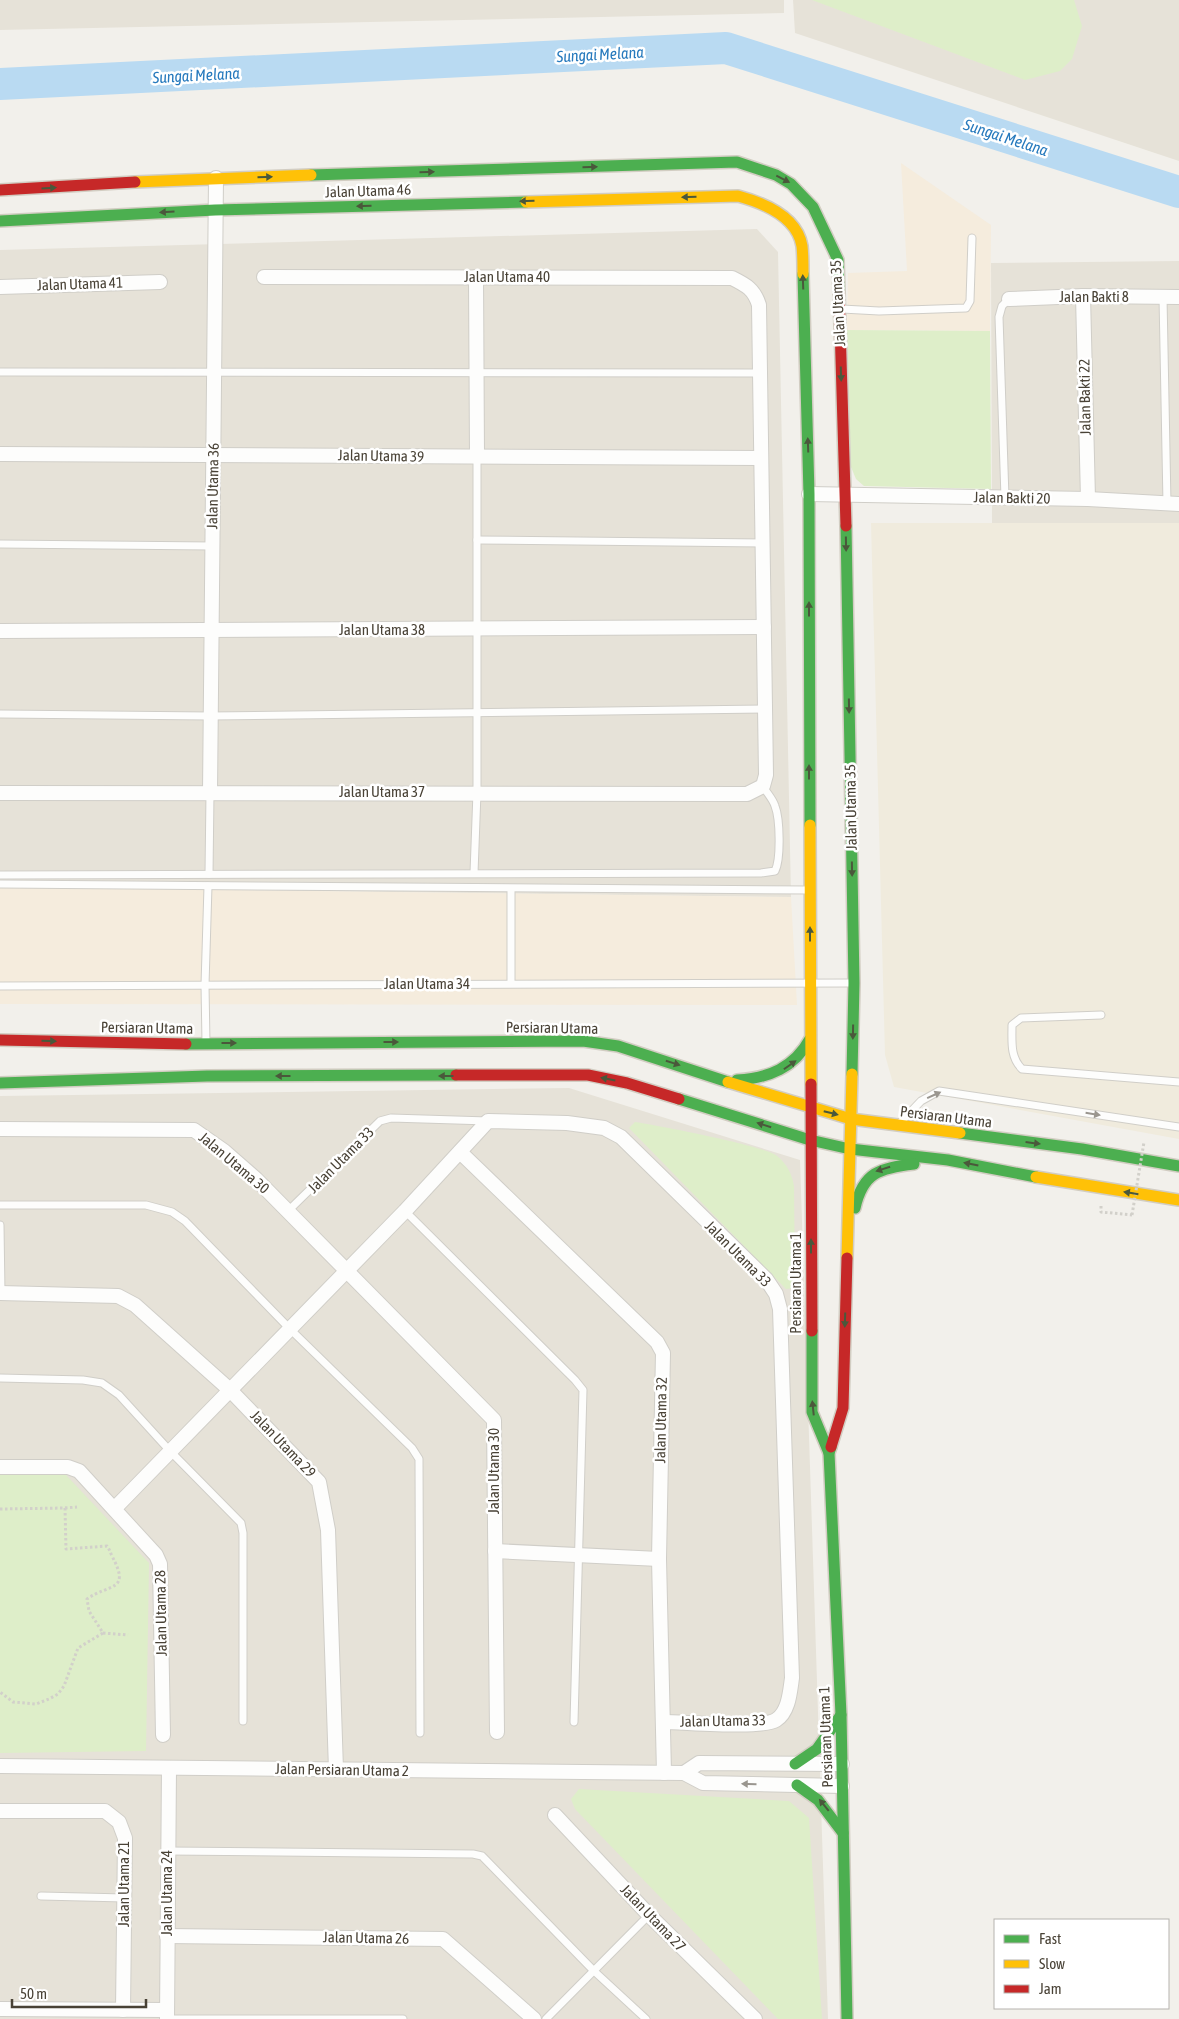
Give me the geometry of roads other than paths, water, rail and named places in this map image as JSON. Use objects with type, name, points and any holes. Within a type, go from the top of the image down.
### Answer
[{"type":"street","name":"Jalan Utama 46","points":[[0,190],[216,178],[737,162]]},
{"type":"street","name":"Jalan Utama 35","points":[[737,162],[759,168],[790,183],[807,198],[825,224],[838,260],[845,495],[854,983],[851,1119]]},
{"type":"street","name":"Jalan Utama 36","points":[[210,793],[216,178]]},
{"type":"street","name":"Jalan Utama 46","points":[[0,220],[215,210],[738,196],[760,201],[777,211],[795,227],[802,245],[809,494]]},
{"type":"street","name":"Jalan Utama 40","points":[[264,277],[732,278],[749,286],[756,296],[759,306],[760,373]]},
{"type":"street","points":[[476,277],[477,457]]},
{"type":"street","name":"Jalan Utama 41","points":[[0,287],[160,282]]},
{"type":"street","name":"Jalan Bakti 8","points":[[1009,299],[1083,296],[1179,297]]},
{"type":"street","name":"Jalan Bakti 22","points":[[1083,296],[1088,499]]},
{"type":"street","points":[[760,373],[766,775],[763,786]]},
{"type":"street","name":"Jalan Utama 39","points":[[0,454],[761,458]]},
{"type":"street","points":[[810,1108],[809,494],[845,495]]},
{"type":"street","name":"Jalan Bakti 20","points":[[845,495],[1088,499],[1173,504]]},
{"type":"street","name":"Jalan Utama 38","points":[[0,631],[764,627]]},
{"type":"street","name":"Jalan Utama 37","points":[[0,793],[477,792],[747,794],[763,786]]},
{"type":"street","points":[[727,1080],[757,1079],[787,1068],[805,1052],[810,1039]]},
{"type":"street","name":"Persiaran Utama","points":[[0,1040],[206,1044],[583,1041],[618,1046],[810,1108],[851,1119],[1082,1149],[1179,1166]]},
{"type":"street","points":[[0,1083],[207,1076],[588,1076],[627,1083],[810,1140],[850,1149],[948,1160],[1085,1186],[1179,1200]]},
{"type":"street","name":"Persiaran Utama 1","points":[[810,1108],[812,1412],[830,1453]]},
{"type":"street","name":"Persiaran Utama 1","points":[[847,2019],[841,1715],[830,1453],[843,1408],[851,1119]]},
{"type":"street","points":[[115,1508],[405,1211],[488,1121]]},
{"type":"street","name":"Jalan Utama 33","points":[[488,1121],[567,1123],[604,1128],[621,1137],[766,1279],[776,1294],[780,1308],[792,1678],[790,1694],[786,1708],[776,1720],[756,1724],[664,1722]]},
{"type":"street","name":"Jalan Utama 30","points":[[0,1129],[194,1130],[224,1151],[288,1212],[494,1420],[497,1732]]},
{"type":"street","name":"Jalan Utama 32","points":[[460,1152],[657,1342],[663,1353],[659,1559],[664,1773]]},
{"type":"street","points":[[846,1286],[857,1194],[865,1180],[876,1171],[887,1167],[948,1160]]},
{"type":"street","name":"Jalan Utama 29","points":[[1,1293],[118,1296],[135,1305],[230,1390],[319,1482],[328,1530],[336,1770]]},
{"type":"street","name":"Jalan Utama 28","points":[[0,1467],[68,1467],[79,1471],[115,1508],[156,1555],[160,1564],[164,1735]]},
{"type":"street","points":[[495,1551],[659,1559]]},
{"type":"street","points":[[795,1764],[812,1756],[841,1715]]},
{"type":"street","name":"Jalan Persiaran Utama 2","points":[[684,1773],[699,1763],[842,1764]]},
{"type":"street","name":"Jalan Persiaran Utama 2","points":[[0,1766],[684,1773],[703,1783],[842,1786]]},
{"type":"street","name":"Jalan Utama 24","points":[[167,2014],[169,1768]]},
{"type":"street","points":[[797,1785],[811,1793],[824,1804],[843,1833]]},
{"type":"street","name":"Jalan Utama 21","points":[[0,1811],[105,1811],[119,1822],[125,1838],[123,2010]]},
{"type":"street","name":"Jalan Utama 27","points":[[555,1814],[649,1915],[755,2019]]},
{"type":"street","name":"Jalan Utama 26","points":[[167,1936],[443,1939],[534,2019]]},
{"type":"street","points":[[0,2009],[123,2010],[167,2014]]},
{"type":"lane","points":[[839,309],[879,311],[966,308],[970,301],[972,238]]},
{"type":"lane","points":[[1163,297],[1173,504]]},
{"type":"lane","points":[[1005,499],[1000,317],[1002,306],[1009,299]]},
{"type":"lane","points":[[0,372],[760,373]]},
{"type":"lane","points":[[474,873],[477,792],[477,457]]},
{"type":"lane","points":[[477,540],[762,543]]},
{"type":"lane","points":[[0,544],[212,546]]},
{"type":"lane","points":[[0,714],[210,716],[477,711],[765,709]]},
{"type":"lane","points":[[0,875],[761,873],[775,871],[779,862],[775,806],[763,786]]},
{"type":"lane","points":[[209,874],[210,793]]},
{"type":"lane","points":[[0,884],[809,890]]},
{"type":"lane","points":[[206,1044],[205,985],[208,886]]},
{"type":"lane","points":[[511,889],[511,983]]},
{"type":"lane","name":"Jalan Utama 34","points":[[0,986],[854,983]]},
{"type":"lane","points":[[1101,1015],[1021,1018],[1012,1025],[1014,1062],[1022,1070],[1179,1082]]},
{"type":"lane","points":[[897,1126],[912,1108],[939,1091],[1179,1127]]},
{"type":"lane","name":"Jalan Utama 33","points":[[288,1212],[380,1121],[391,1118],[488,1121]]},
{"type":"lane","points":[[0,1205],[146,1205],[172,1212],[186,1221],[290,1329],[412,1448],[419,1459],[420,1733]]},
{"type":"lane","points":[[405,1211],[583,1390],[577,1555],[574,1722]]},
{"type":"lane","points":[[0,1225],[1,1293]]},
{"type":"lane","points":[[0,1378],[83,1380],[102,1384],[119,1395],[170,1451],[241,1523],[243,1533],[243,1722]]},
{"type":"lane","points":[[168,1851],[473,1854],[482,1856],[594,1971],[646,2019]]},
{"type":"lane","points":[[40,1896],[125,1898]]},
{"type":"lane","points":[[546,2019],[649,1915]]},
{"type":"lane","points":[[167,2014],[403,2019]]},
{"type":"waterway","name":"Sungai Melana","points":[[0,84],[726,48],[1179,192]]}]
